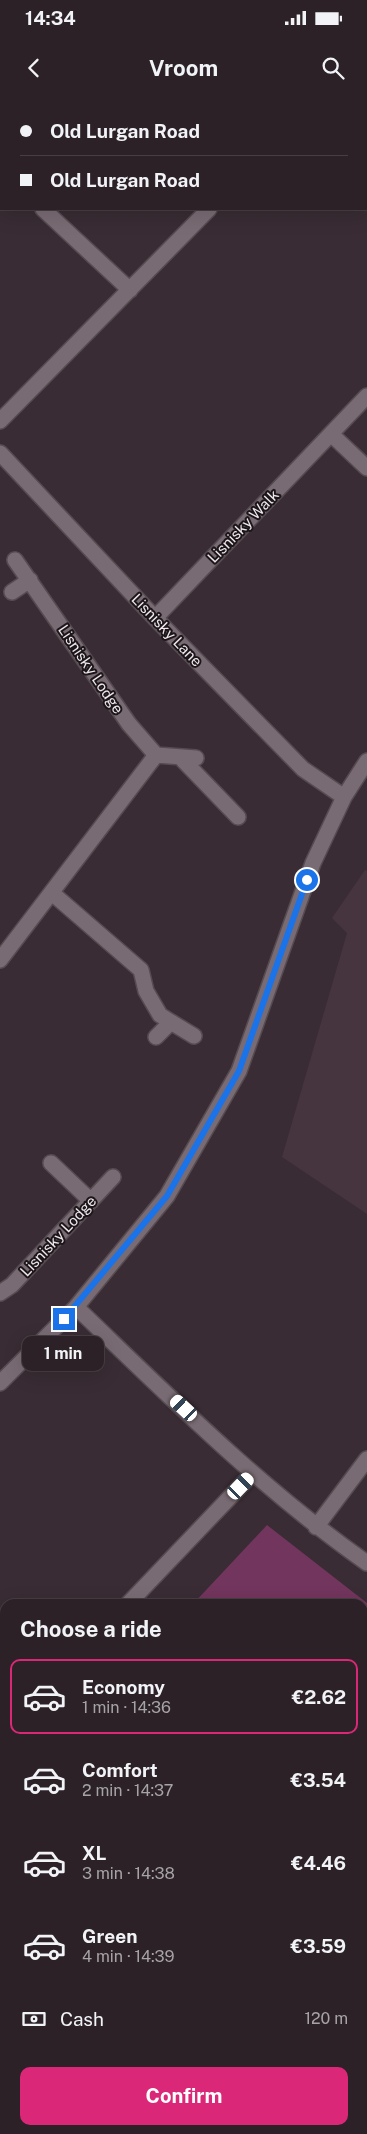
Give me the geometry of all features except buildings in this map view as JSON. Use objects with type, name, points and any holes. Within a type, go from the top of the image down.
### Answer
[{"type":"street","points":[[44,210],[130,290]]},
{"type":"street","points":[[0,421],[208,210]]},
{"type":"street","name":"Lisnisky Walk","points":[[155,618],[367,396]]},
{"type":"street","points":[[331,434],[367,468]]},
{"type":"street","name":"Lisnisky Lane","points":[[0,453],[155,618],[304,770],[344,797]]},
{"type":"street","name":"Lisnisky Lodge","points":[[16,560],[128,724],[156,755]]},
{"type":"street","points":[[12,592],[30,580]]},
{"type":"street","points":[[0,960],[156,755],[196,758]]},
{"type":"street","points":[[180,757],[238,817]]},
{"type":"street","points":[[0,1383],[76,1307],[167,1196],[239,1071],[313,862],[344,797],[367,761]]},
{"type":"street","points":[[52,893],[141,970],[146,991],[160,1015],[194,1036]]},
{"type":"street","points":[[156,1036],[171,1022]]},
{"type":"street","points":[[51,1163],[91,1201]]},
{"type":"street","name":"Lisnisky Lodge","points":[[0,1293],[12,1285],[113,1176]]},
{"type":"street","points":[[76,1307],[253,1473],[316,1527],[367,1563]]},
{"type":"street","points":[[316,1527],[367,1459]]},
{"type":"street","points":[[133,1599],[253,1473]]},
{"type":"shaded area","points":[[365,870],[367,871],[367,1214],[282,1157],[347,933],[332,918]]},
{"type":"route","points":[[64,1319],[167,1196],[239,1071],[307,880]]}]
